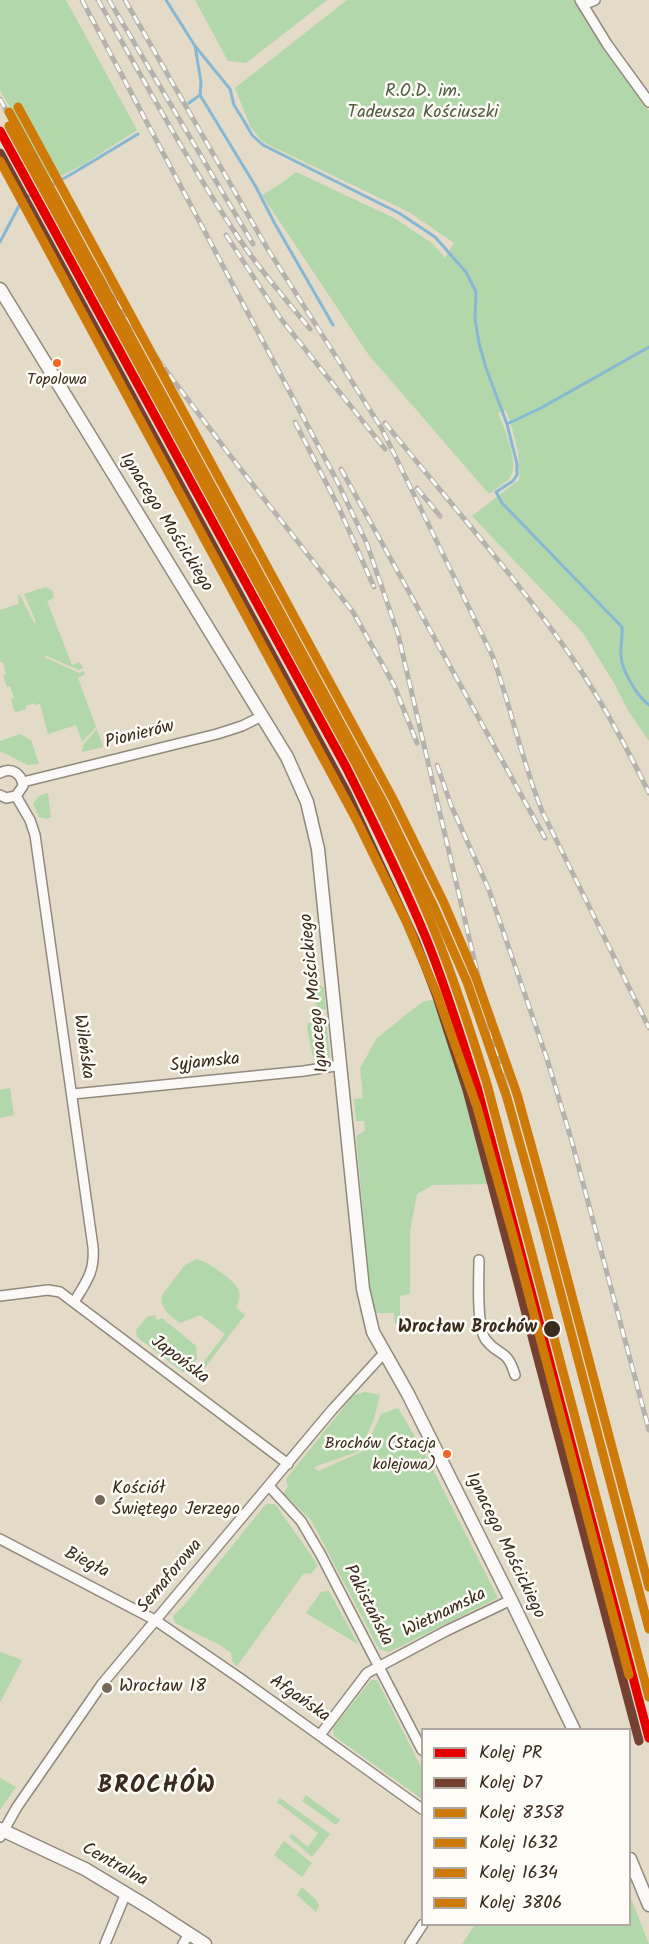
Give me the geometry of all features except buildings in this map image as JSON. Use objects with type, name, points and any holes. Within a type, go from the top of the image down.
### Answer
[{"type":"street","points":[[595,0],[582,2],[607,44],[649,102]]},
{"type":"street","name":"Ignacego Mościckiego","points":[[0,289],[287,757],[307,802],[318,849],[363,1289],[370,1323],[408,1394],[573,1728]]},
{"type":"street","name":"Pionierów","points":[[23,782],[217,734],[242,726],[262,716]]},
{"type":"street","points":[[0,795],[6,798],[16,796],[23,782],[20,775],[13,771],[1,771]]},
{"type":"street","name":"Wileńska","points":[[16,796],[30,820],[35,835],[73,1094],[94,1260],[91,1272],[74,1302]]},
{"type":"street","name":"Syjamska","points":[[73,1094],[304,1071],[341,1065]]},
{"type":"street","points":[[479,1260],[480,1329],[486,1341],[510,1359],[515,1375]]},
{"type":"street","name":"Japońska","points":[[0,1296],[48,1290],[60,1292],[288,1464]]},
{"type":"street","name":"Semaforowa","points":[[1,1832],[102,1684],[332,1410],[385,1352]]},
{"type":"street","name":"Pakistańska","points":[[269,1486],[301,1521],[321,1555],[421,1746]]},
{"type":"street","name":"Biegła","points":[[0,1539],[155,1620]]},
{"type":"street","name":"Wietnamska","points":[[320,1735],[367,1673],[511,1600]]},
{"type":"street","name":"Afgańska","points":[[155,1620],[421,1808]]},
{"type":"street","name":"Centralna","points":[[1,1832],[85,1869],[126,1893],[186,1939],[205,1944]]},
{"type":"street","points":[[631,1861],[649,1905]]},
{"type":"street","points":[[105,1944],[126,1893]]},
{"type":"street","points":[[410,1944],[422,1926]]},
{"type":"green space","points":[[0,0],[66,0],[137,130],[84,164],[63,175],[50,178],[0,90]]},
{"type":"green space","points":[[195,0],[327,0],[246,63],[228,61]]},
{"type":"green space","name":"R.O.D. im. Tadeusza Kościuszki","points":[[347,0],[574,0],[649,111],[649,741],[629,712],[583,633],[472,516],[519,480],[518,453],[506,410],[498,413],[510,446],[512,473],[507,481],[489,494],[368,354],[262,195],[296,172],[394,218],[433,244],[445,258],[454,243],[409,212],[263,142],[251,128],[235,88]]},
{"type":"green space","points":[[46,587],[52,590],[54,598],[47,601],[72,665],[80,662],[83,668],[79,670],[47,656],[44,657],[79,673],[84,671],[85,674],[78,678],[96,727],[82,742],[76,725],[48,734],[40,704],[35,705],[34,703],[26,706],[26,709],[14,711],[11,699],[14,698],[3,675],[6,674],[3,662],[0,662],[0,610],[19,604],[18,596],[20,595],[34,623],[36,622],[24,594]]},
{"type":"green space","points":[[97,729],[103,747],[82,752],[83,745]]},
{"type":"green space","points":[[20,734],[31,740],[39,764],[28,765],[0,751],[0,741]]},
{"type":"green space","points":[[48,793],[51,817],[46,819],[39,817],[33,804],[39,796]]},
{"type":"green space","points":[[314,981],[324,988],[326,1009],[317,1010]]},
{"type":"green space","points":[[436,999],[445,1028],[449,1027],[467,1083],[491,1184],[433,1185],[417,1194],[410,1231],[410,1294],[400,1296],[400,1319],[395,1324],[394,1313],[372,1311],[356,1136],[365,1131],[364,1121],[356,1121],[354,1099],[363,1098],[360,1068],[377,1038],[422,1002]]},
{"type":"green space","points":[[326,1020],[330,1056],[316,1061],[313,1057],[308,1023]]},
{"type":"green space","points":[[10,1088],[14,1115],[0,1118],[0,1090]]},
{"type":"green space","points":[[196,1259],[213,1267],[235,1285],[239,1291],[239,1301],[236,1307],[245,1315],[200,1374],[196,1372],[225,1334],[200,1315],[180,1323],[166,1312],[162,1300],[162,1295],[185,1265]]},
{"type":"green space","points":[[156,1315],[158,1320],[162,1318],[196,1346],[197,1359],[187,1371],[183,1372],[137,1337],[136,1330],[147,1317]]},
{"type":"green space","points":[[365,1392],[380,1395],[374,1419],[360,1451],[314,1467],[318,1471],[364,1451],[381,1414],[398,1408],[423,1450],[498,1598],[389,1652],[379,1649],[311,1520],[283,1493],[288,1487],[286,1479],[354,1395]]},
{"type":"green space","points":[[266,1504],[275,1504],[318,1565],[311,1574],[304,1573],[237,1666],[232,1661],[231,1653],[220,1645],[175,1623],[173,1616]]},
{"type":"green space","points":[[329,1591],[358,1644],[306,1613],[321,1592]]},
{"type":"green space","points":[[0,1652],[22,1660],[0,1703]]},
{"type":"green space","points":[[371,1680],[377,1680],[421,1767],[421,1798],[334,1736],[333,1728]]},
{"type":"green space","points":[[0,1778],[16,1787],[0,1810]]},
{"type":"green space","points":[[306,1795],[340,1820],[336,1825],[302,1801]]},
{"type":"green space","points":[[280,1798],[330,1834],[312,1857],[289,1837],[292,1834],[308,1847],[318,1833],[277,1802]]},
{"type":"green space","points":[[284,1841],[312,1863],[302,1877],[274,1855]]},
{"type":"green space","points":[[302,1887],[317,1901],[319,1906],[316,1912],[297,1895]]},
{"type":"green space","points":[[631,1899],[649,1944],[462,1944],[474,1926],[631,1926]]},
{"type":"waterway","points":[[166,0],[195,46],[201,82],[200,95],[189,103]]},
{"type":"waterway","points":[[195,46],[230,89],[234,105],[252,135],[263,145],[399,213],[435,237],[466,272],[476,292],[475,319],[479,343],[507,424],[517,464],[517,475],[513,481],[496,492],[502,503],[622,627],[621,652],[624,669],[635,689],[649,705]]},
{"type":"waterway","points":[[200,95],[256,187],[333,325]]},
{"type":"waterway","points":[[52,185],[138,134]]},
{"type":"waterway","points":[[0,242],[22,200],[31,195]]},
{"type":"waterway","points":[[507,424],[541,408],[649,347]]},
{"type":"railway","points":[[82,0],[337,481],[367,544],[398,634],[490,1027],[649,1622]]},
{"type":"railway","points":[[98,0],[214,200],[250,254],[310,329]]},
{"type":"railway","points":[[109,0],[253,244]]},
{"type":"railway","points":[[125,0],[267,248],[382,429],[493,657],[528,773],[542,811],[649,1028]]},
{"type":"railway","points":[[0,99],[57,205],[140,336],[353,612],[394,685],[417,743]]},
{"type":"railway","points":[[226,235],[281,319],[385,449]]},
{"type":"railway","points":[[295,422],[339,508],[374,587]]},
{"type":"railway","points":[[385,423],[553,631],[605,710],[649,793]]},
{"type":"railway","points":[[341,469],[545,838]]},
{"type":"railway","points":[[417,488],[440,516]]},
{"type":"railway","points":[[437,765],[451,805],[489,890],[547,1059],[572,1142],[649,1430]]},
{"type":"rail line","name":"3806","points":[[18,107],[393,799],[444,903],[476,978],[517,1094],[649,1587]]},
{"type":"rail line","name":"1632","points":[[9,112],[384,804],[467,982],[507,1098],[649,1629]]},
{"type":"rail line","name":"8358","points":[[9,126],[355,762],[408,870],[437,937],[487,1084],[649,1697]]},
{"type":"rail line","name":"PR","points":[[0,131],[346,767],[398,873],[426,938],[447,993],[477,1087],[649,1738]]},
{"type":"rail line","name":"D7","points":[[0,153],[347,793],[416,942],[437,997],[467,1090],[639,1741]]},
{"type":"rail line","name":"1634","points":[[0,161],[356,819],[406,921],[437,994],[477,1107],[629,1675]]},
{"type":"place","name":"Topolowa","points":[[57,363]]},
{"type":"place","name":"Wrocław Brochów","points":[[552,1329]]},
{"type":"place","name":"Brochów (Stacja kolejowa)","points":[[447,1454]]},
{"type":"place","name":"Kościół Świętego Jerzego","points":[[100,1500]]},
{"type":"place","name":"Wrocław 18","points":[[107,1688]]},
{"type":"district","name":"BROCHÓW","points":[[157,1788]]}]
